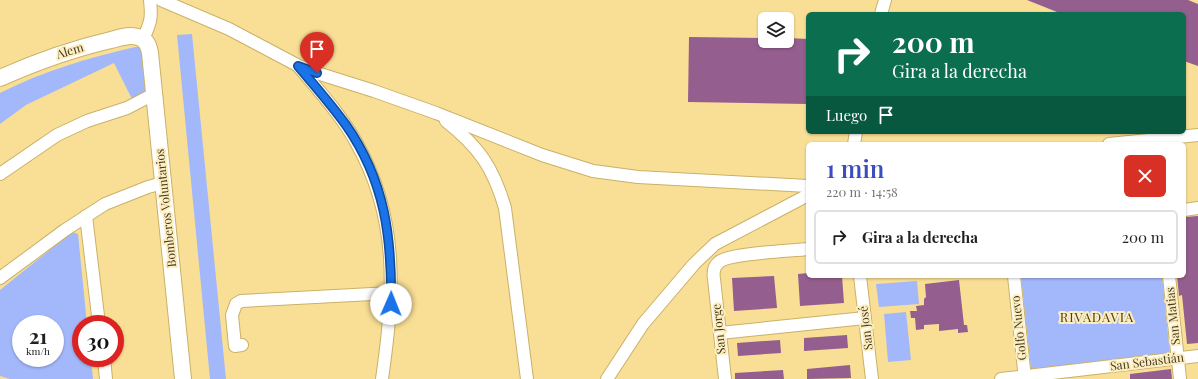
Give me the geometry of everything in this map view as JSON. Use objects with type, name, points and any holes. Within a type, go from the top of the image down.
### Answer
[{"type":"main road","name":"Alem","points":[[0,78],[36,62],[80,48],[130,36],[136,36],[143,39]]},
{"type":"main road","name":"Bomberos Voluntarios","points":[[143,39],[150,49],[183,379]]},
{"type":"street","points":[[143,39],[150,24],[150,0]]},
{"type":"street","points":[[161,0],[229,29],[298,66],[436,113],[542,155],[593,170],[638,177],[806,186]]},
{"type":"street","points":[[881,12],[884,0]]},
{"type":"street","points":[[298,66],[345,124],[356,141],[377,185],[388,229],[391,257],[389,327],[382,379]]},
{"type":"street","points":[[0,174],[57,135],[87,121],[127,108],[154,94]]},
{"type":"street","points":[[436,113],[458,131],[478,151],[490,168],[499,188],[505,208],[527,379]]},
{"type":"street","points":[[1124,142],[1198,135]]},
{"type":"street","points":[[0,278],[34,252],[105,204],[118,198],[163,183]]},
{"type":"street","points":[[607,379],[614,366],[643,324],[694,264],[715,244],[806,196]]},
{"type":"street","points":[[1186,210],[1198,208]]},
{"type":"street","points":[[86,216],[99,315]]},
{"type":"street","name":"San Jorge","points":[[725,379],[714,279],[716,266],[722,260],[740,256],[806,249]]},
{"type":"street","name":"San José","points":[[860,278],[872,379]]},
{"type":"street","name":"Golfo Nuevo","points":[[1014,278],[1024,378]]},
{"type":"street","name":"San Matias","points":[[1169,278],[1180,379]]},
{"type":"street","points":[[242,345],[235,346],[232,314],[236,304],[241,301],[391,293]]},
{"type":"street","points":[[720,333],[865,318]]},
{"type":"street","name":"San Sebastián","points":[[1001,379],[1024,378],[1198,356]]},
{"type":"street","points":[[105,367],[106,379]]},
{"type":"shaded area","points":[[192,34],[226,379],[210,379],[177,35]]},
{"type":"shaded area","points":[[135,47],[142,47],[149,91],[132,99],[114,63],[26,105],[0,124],[0,93],[33,78],[66,66]]},
{"type":"shaded area","points":[[72,232],[78,234],[86,315],[72,315],[72,367],[92,367],[93,379],[10,379],[0,376],[0,290]]},
{"type":"shaded area","points":[[1021,278],[1162,278],[1170,354],[1031,369]]},
{"type":"shaded area","points":[[917,281],[919,304],[879,307],[876,284]]},
{"type":"shaded area","points":[[906,312],[911,360],[888,362],[884,314]]},
{"type":"building","points":[[1027,0],[1188,0],[1198,4],[1198,66],[1186,62],[1186,12],[1057,12]]},
{"type":"building","points":[[689,37],[758,38],[758,48],[794,48],[794,38],[806,39],[806,104],[688,102]]},
{"type":"building","points":[[1198,216],[1198,343],[1187,344],[1182,295],[1179,296],[1177,278],[1186,278],[1186,217]]},
{"type":"building","points":[[806,273],[806,278],[842,278],[844,303],[800,306],[798,274]]},
{"type":"building","points":[[774,276],[777,308],[734,311],[732,278]]},
{"type":"building","points":[[959,280],[964,325],[967,325],[968,332],[958,333],[958,329],[939,331],[939,324],[924,325],[924,329],[916,330],[915,318],[911,318],[910,311],[917,311],[916,306],[924,305],[924,299],[926,297],[925,284]]},
{"type":"building","points":[[847,335],[848,348],[804,351],[804,338]]},
{"type":"building","points":[[780,340],[781,353],[738,356],[737,343]]},
{"type":"building","points":[[850,365],[851,378],[807,379],[807,369]]},
{"type":"building","points":[[1171,369],[1172,379],[1130,379],[1130,374]]},
{"type":"building","points":[[783,370],[784,379],[735,379],[735,373]]},
{"type":"district","name":"RIVADAVIA","points":[[1097,317]]},
{"type":"route","points":[[317,73],[298,66],[345,124],[356,141],[377,185],[390,242],[391,304]]}]
